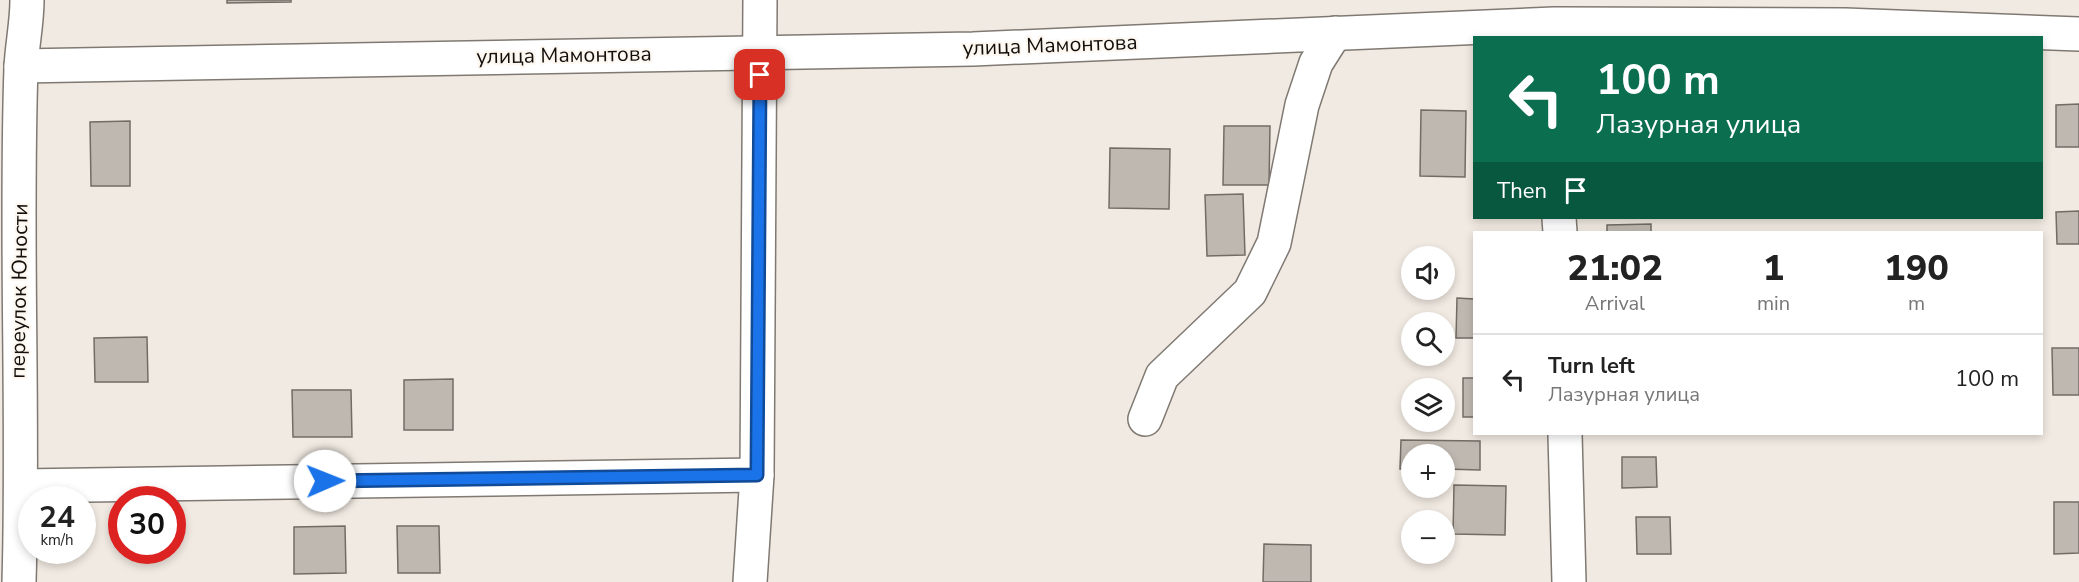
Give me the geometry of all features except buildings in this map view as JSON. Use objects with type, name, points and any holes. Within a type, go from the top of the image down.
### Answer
[{"type":"street","name":"переулок Юности","points":[[21,486],[18,397],[21,66],[27,0]]},
{"type":"street","points":[[750,582],[757,475],[760,0]]},
{"type":"street","name":"улица Мамонтова","points":[[21,66],[973,48],[1335,33],[1554,21],[1846,12],[2079,34]]},
{"type":"street","points":[[1145,419],[1162,376],[1250,292],[1274,243],[1302,105],[1316,63],[1335,33]]},
{"type":"street","points":[[1565,435],[1569,582]]},
{"type":"street","points":[[21,486],[757,475]]},
{"type":"street","name":"переулок Юности","points":[[18,582],[19,564]]},
{"type":"route","points":[[325,481],[757,475],[760,75]]}]
